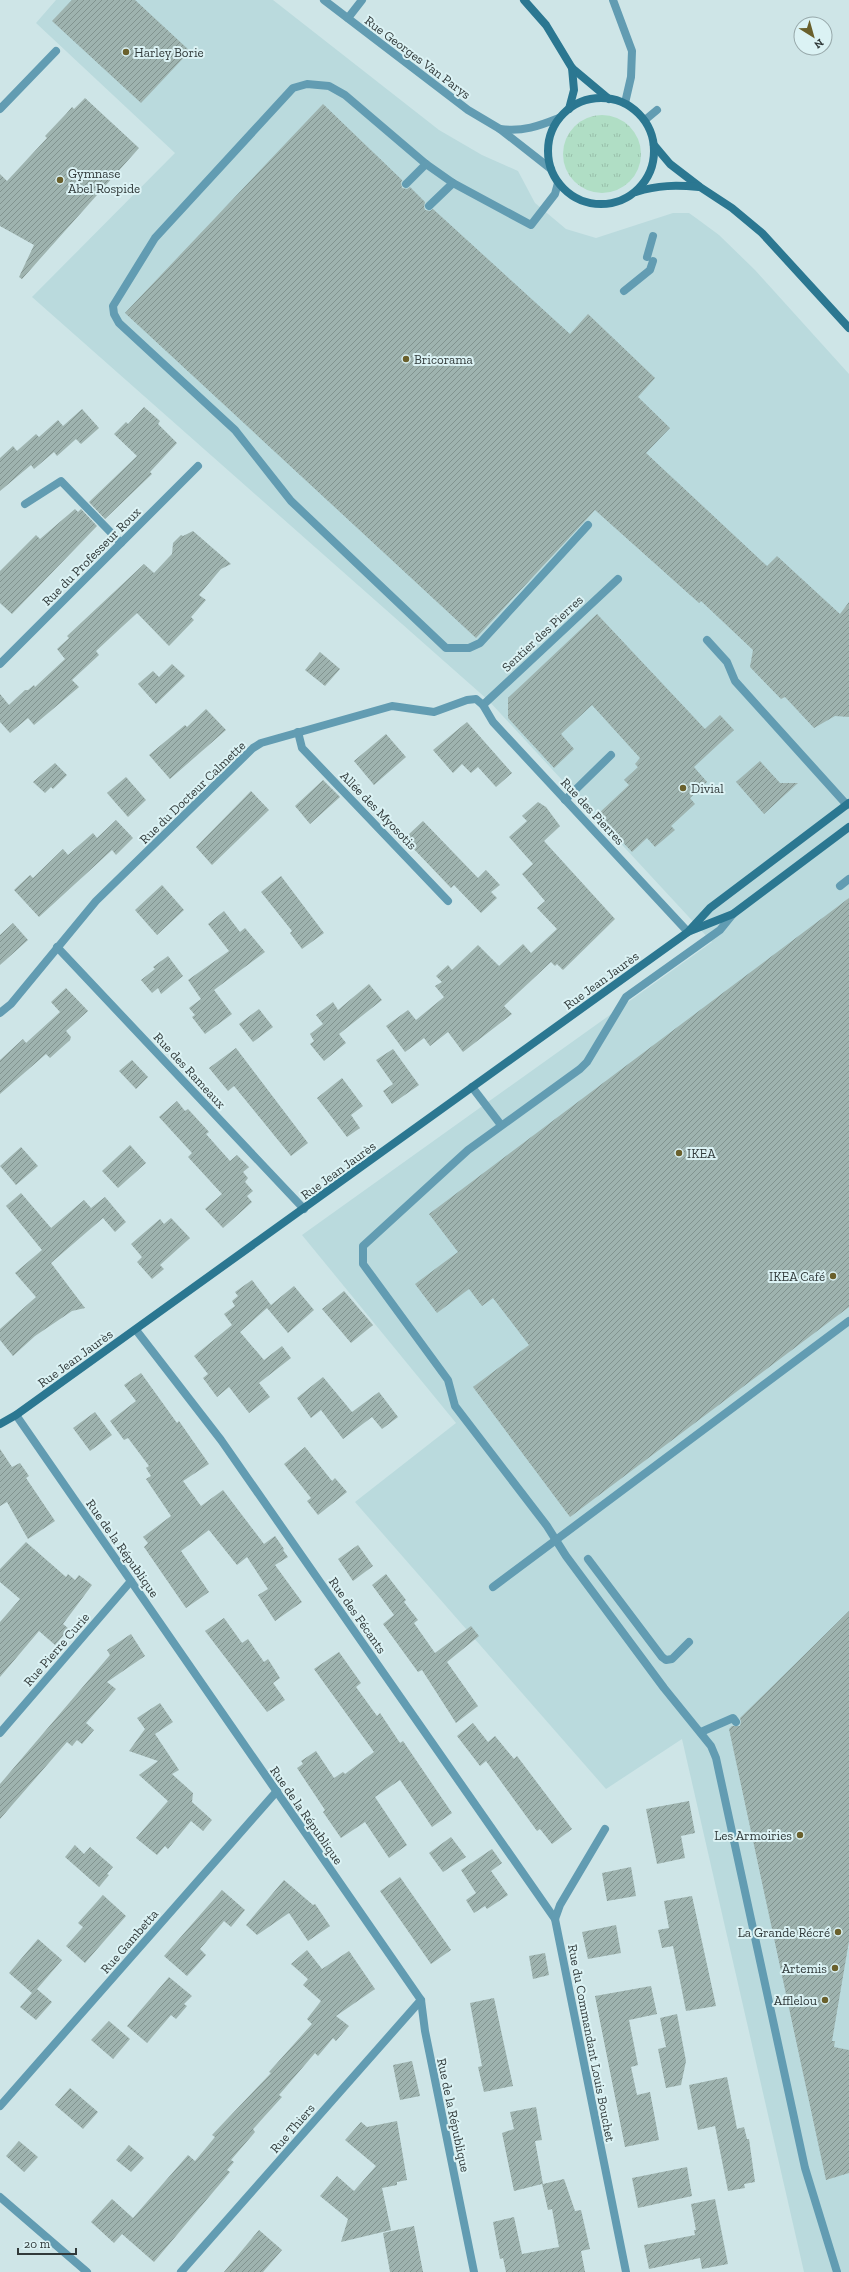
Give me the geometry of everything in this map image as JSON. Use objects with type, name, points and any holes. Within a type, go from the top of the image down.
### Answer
[{"type":"main road","points":[[524,0],[546,25],[572,68],[609,99]]},
{"type":"main road","points":[[569,108],[574,90],[572,68]]},
{"type":"main road","points":[[633,193],[643,184],[650,172],[654,159],[654,145],[651,132],[645,120],[636,111],[624,103],[609,99],[584,100],[569,108],[559,118],[552,131],[548,146],[551,169],[558,183],[570,194],[590,203],[611,203],[633,193],[654,186],[671,185],[700,188]]},
{"type":"main road","points":[[654,145],[670,164],[700,188],[732,208],[762,233],[849,328]]},
{"type":"main road","name":"Rue Jean Jaurès","points":[[0,1424],[16,1415],[136,1330],[688,932],[710,908],[848,804]]},
{"type":"main road","name":"Rue Jean Jaurès","points":[[688,932],[733,914],[849,826]]},
{"type":"street","name":"Rue Georges Van Parys","points":[[324,0],[468,110],[500,129],[551,169]]},
{"type":"street","points":[[348,18],[362,0]]},
{"type":"street","points":[[613,0],[632,51],[630,77],[624,103]]},
{"type":"street","points":[[0,109],[56,51]]},
{"type":"street","points":[[558,183],[555,194],[530,225],[453,183],[426,164],[345,95],[328,86],[307,84],[293,88],[155,238],[113,306],[114,314],[119,323],[235,430],[291,501],[446,648],[469,648],[480,643],[588,525]]},
{"type":"street","points":[[645,120],[657,110]]},
{"type":"street","name":"Rue Georges Van Parys","points":[[500,129],[515,131],[530,129],[559,118]]},
{"type":"street","points":[[406,184],[426,164]]},
{"type":"street","points":[[430,206],[453,183]]},
{"type":"street","points":[[624,291],[650,270],[653,236]]},
{"type":"street","name":"Rue du Professeur Roux","points":[[0,664],[198,466]]},
{"type":"street","points":[[25,504],[61,481],[121,543]]},
{"type":"street","name":"Sentier des Pierres","points":[[483,705],[618,579]]},
{"type":"street","points":[[707,640],[727,662],[735,682],[848,804]]},
{"type":"street","name":"Rue du Docteur Calmette","points":[[0,1013],[11,1004],[96,901],[253,748],[262,743],[298,732],[392,706],[434,712],[467,700],[476,699],[483,705]]},
{"type":"street","name":"Rue des Pierres","points":[[483,705],[493,722],[688,932]]},
{"type":"street","name":"Allée des Myosotis","points":[[298,732],[302,748],[448,901]]},
{"type":"street","points":[[565,800],[611,755]]},
{"type":"street","points":[[840,886],[849,879]]},
{"type":"street","points":[[733,914],[720,930],[626,997],[586,1062],[468,1150],[364,1246],[363,1264],[448,1380],[455,1406],[547,1526],[664,1688],[711,1746],[716,1758],[805,2168],[837,2272]]},
{"type":"street","name":"Rue des Rameaux","points":[[57,947],[304,1209]]},
{"type":"street","points":[[472,1087],[501,1126]]},
{"type":"street","points":[[492,1587],[849,1321]]},
{"type":"street","name":"Rue des Fécants","points":[[136,1330],[221,1440],[555,1919]]},
{"type":"street","name":"Rue de la République","points":[[16,1415],[421,2000],[426,2039],[474,2272]]},
{"type":"street","points":[[588,1558],[662,1658],[666,1660],[672,1659],[689,1642]]},
{"type":"street","name":"Rue Pierre Curie","points":[[0,1733],[131,1581]]},
{"type":"street","points":[[701,1732],[733,1718],[736,1722]]},
{"type":"street","name":"Rue Gambetta","points":[[0,2106],[277,1791]]},
{"type":"street","points":[[555,1919],[560,1905],[605,1829]]},
{"type":"street","name":"Rue du Commandant Louis Bouchet","points":[[555,1919],[626,2272]]},
{"type":"street","name":"Rue Thiers","points":[[182,2272],[421,2000]]},
{"type":"street","points":[[0,2197],[86,2272]]},
{"type":"shaded area","points":[[56,0],[273,0],[439,130],[482,155],[518,171],[535,203],[566,229],[596,238],[673,213],[689,213],[719,235],[755,270],[849,374],[849,2272],[804,2272],[682,1739],[606,1789],[355,1502],[456,1423],[302,1235],[712,942],[488,700],[32,297],[175,153],[36,23]]},
{"type":"green space","points":[[602,115],[617,118],[624,122],[634,132],[638,139],[641,154],[638,169],[634,176],[624,186],[617,190],[602,193],[587,190],[580,186],[570,176],[566,169],[563,154],[566,139],[570,132],[580,122],[587,118]]},
{"type":"building","name":"Harley Borie","points":[[72,0],[135,0],[190,51],[141,103],[52,21]]},
{"type":"building","name":"Gymnase Abel Rospide","points":[[85,98],[139,148],[22,279],[19,277],[34,245],[0,226],[0,174],[7,181],[47,138],[45,136],[72,107],[74,109]]},
{"type":"building","name":"Bricorama","points":[[323,104],[402,180],[402,188],[407,189],[410,187],[425,202],[425,210],[430,211],[433,209],[570,334],[588,314],[655,378],[638,397],[670,428],[646,453],[767,566],[777,556],[840,614],[849,602],[849,717],[835,716],[814,728],[785,697],[781,699],[750,667],[753,650],[701,601],[699,603],[595,510],[476,638],[125,313]]},
{"type":"building","points":[[144,407],[160,421],[158,424],[177,443],[150,472],[152,474],[105,519],[89,502],[137,456],[114,434],[126,422],[128,424]]},
{"type":"building","points":[[82,409],[99,428],[81,444],[76,439],[57,456],[54,452],[34,469],[31,465],[0,491],[0,458],[13,446],[17,451],[36,434],[39,437],[58,420],[63,426]]},
{"type":"building","points":[[75,509],[78,512],[81,509],[97,526],[12,614],[0,603],[0,571],[36,535],[40,539]]},
{"type":"building","points":[[193,531],[231,564],[221,569],[199,595],[206,600],[191,617],[194,620],[169,646],[137,613],[96,651],[99,655],[72,680],[79,687],[34,725],[28,718],[10,733],[0,722],[0,694],[9,705],[25,690],[28,690],[34,685],[35,687],[65,659],[57,649],[69,638],[67,636],[144,564],[154,573],[172,554],[173,543],[181,535],[183,536]]},
{"type":"building","points":[[597,614],[705,729],[720,715],[734,730],[694,767],[707,782],[690,798],[695,804],[671,826],[675,830],[655,847],[647,838],[632,852],[597,815],[629,785],[624,780],[638,767],[635,764],[640,758],[592,705],[561,734],[574,749],[554,768],[508,718],[508,698]]},
{"type":"building","points":[[320,652],[340,669],[325,686],[305,670]]},
{"type":"building","points":[[172,664],[185,676],[156,704],[138,684],[153,671],[159,677]]},
{"type":"building","points":[[206,709],[226,730],[170,779],[149,755],[185,725],[187,727]]},
{"type":"building","points":[[467,722],[512,773],[496,787],[478,767],[471,773],[462,764],[453,773],[433,750]]},
{"type":"building","points":[[386,734],[406,757],[374,785],[354,761]]},
{"type":"building","points":[[760,761],[780,783],[798,783],[764,814],[736,782]]},
{"type":"building","points":[[55,763],[67,775],[53,789],[51,787],[45,793],[33,782]]},
{"type":"building","points":[[126,777],[146,800],[128,817],[107,793]]},
{"type":"building","points":[[323,780],[340,797],[310,824],[295,806]]},
{"type":"building","points":[[251,791],[269,810],[212,865],[196,847]]},
{"type":"building","points":[[538,802],[546,807],[560,826],[544,841],[615,919],[563,970],[557,964],[555,966],[551,962],[504,1006],[512,1014],[463,1052],[448,1032],[430,1046],[424,1038],[405,1052],[386,1026],[408,1010],[416,1020],[444,997],[435,986],[442,982],[436,976],[448,965],[452,970],[478,945],[499,966],[523,944],[531,953],[557,929],[537,908],[545,901],[522,874],[533,864],[509,837],[527,821],[522,816]]},
{"type":"building","points":[[116,820],[133,838],[116,855],[112,850],[39,917],[14,890],[30,875],[33,878],[63,849],[68,855],[93,833],[97,838]]},
{"type":"building","points":[[423,821],[478,878],[486,870],[500,885],[491,892],[497,898],[481,913],[454,885],[451,888],[412,847],[415,844],[407,836]]},
{"type":"building","points":[[281,876],[324,933],[302,949],[290,933],[292,931],[261,892]]},
{"type":"building","points":[[162,885],[184,910],[157,935],[135,910]]},
{"type":"building","name":"IKEA","points":[[849,898],[849,1307],[570,1517],[473,1387],[529,1345],[493,1298],[482,1306],[469,1289],[437,1313],[415,1284],[458,1252],[429,1214]]},
{"type":"building","points":[[224,911],[240,932],[245,928],[265,952],[214,990],[232,1014],[205,1034],[192,1017],[195,1015],[189,1008],[201,999],[188,980],[229,951],[208,924]]},
{"type":"building","points":[[13,923],[28,940],[0,965],[0,935]]},
{"type":"building","points":[[168,956],[183,976],[161,994],[158,988],[152,993],[141,980],[155,969],[153,967]]},
{"type":"building","points":[[369,984],[382,1000],[339,1034],[346,1043],[324,1061],[310,1044],[314,1041],[310,1034],[323,1024],[316,1015],[333,1002],[338,1010]]},
{"type":"building","points":[[66,988],[88,1011],[66,1031],[71,1037],[70,1040],[50,1058],[46,1054],[0,1094],[0,1060],[23,1039],[26,1043],[60,1012],[51,1002]]},
{"type":"building","points":[[259,1009],[273,1027],[253,1042],[239,1024]]},
{"type":"building","points":[[236,1048],[308,1143],[291,1156],[234,1086],[228,1091],[209,1068]]},
{"type":"building","points":[[393,1049],[419,1085],[392,1104],[383,1091],[393,1084],[376,1060]]},
{"type":"building","points":[[132,1060],[148,1077],[136,1089],[119,1071]]},
{"type":"building","points":[[342,1078],[363,1106],[351,1115],[360,1128],[347,1137],[317,1098]]},
{"type":"building","points":[[177,1101],[185,1111],[188,1109],[209,1132],[206,1134],[230,1161],[237,1155],[249,1167],[243,1172],[248,1178],[245,1182],[253,1191],[247,1196],[252,1202],[223,1228],[205,1209],[222,1194],[188,1157],[192,1153],[159,1117]]},
{"type":"building","points":[[130,1145],[146,1163],[118,1188],[102,1171]]},
{"type":"building","points":[[21,1147],[38,1166],[16,1185],[0,1166]]},
{"type":"building","points":[[21,1193],[51,1228],[84,1200],[91,1208],[105,1197],[126,1222],[115,1232],[103,1218],[51,1263],[85,1308],[72,1311],[35,1336],[13,1356],[0,1340],[0,1329],[36,1297],[15,1273],[42,1250],[6,1206]]},
{"type":"building","points":[[171,1218],[190,1238],[160,1265],[164,1269],[152,1279],[137,1262],[142,1257],[131,1244],[160,1219],[164,1224]]},
{"type":"building","points":[[252,1280],[271,1305],[294,1286],[314,1310],[288,1333],[267,1308],[240,1332],[264,1360],[282,1346],[291,1358],[259,1383],[270,1397],[249,1413],[229,1387],[217,1397],[203,1378],[208,1374],[194,1356],[232,1325],[224,1314],[235,1306],[232,1301],[238,1296],[235,1292]]},
{"type":"building","points":[[344,1291],[373,1325],[351,1343],[322,1309]]},
{"type":"building","points":[[141,1373],[177,1423],[179,1421],[209,1464],[183,1481],[201,1506],[223,1490],[264,1544],[275,1536],[284,1549],[283,1550],[288,1557],[275,1565],[302,1602],[275,1621],[258,1595],[268,1589],[247,1557],[237,1565],[209,1530],[181,1551],[209,1592],[186,1608],[144,1547],[148,1543],[143,1537],[171,1516],[146,1479],[151,1476],[146,1468],[149,1466],[128,1438],[124,1440],[110,1421],[136,1401],[124,1385]]},
{"type":"building","points":[[323,1377],[352,1412],[379,1392],[398,1417],[382,1429],[372,1417],[343,1439],[321,1410],[311,1418],[297,1398]]},
{"type":"building","points":[[95,1412],[112,1435],[90,1451],[73,1428]]},
{"type":"building","points":[[305,1447],[332,1481],[335,1478],[347,1492],[318,1515],[307,1501],[311,1498],[284,1464]]},
{"type":"building","points":[[0,1449],[12,1467],[20,1463],[29,1476],[26,1478],[55,1521],[28,1539],[7,1502],[0,1506]]},
{"type":"building","points":[[26,1542],[66,1577],[68,1574],[75,1580],[79,1575],[92,1585],[63,1624],[69,1629],[55,1645],[39,1631],[0,1677],[0,1622],[20,1599],[0,1582],[0,1569]]},
{"type":"building","points":[[358,1545],[373,1566],[353,1581],[338,1559]]},
{"type":"building","points":[[386,1574],[406,1600],[404,1602],[418,1620],[414,1623],[435,1653],[471,1626],[479,1636],[447,1662],[478,1706],[456,1723],[422,1670],[418,1672],[383,1624],[394,1615],[372,1585]]},
{"type":"building","name":"Les Armoiries","points":[[849,1611],[849,1941],[832,2041],[835,2041],[834,2047],[849,2050],[849,2173],[826,2180],[729,1729],[732,1726],[740,1726],[740,1718]]},
{"type":"building","points":[[224,1618],[242,1643],[248,1639],[264,1662],[268,1659],[280,1678],[273,1683],[285,1700],[267,1712],[205,1631]]},
{"type":"building","points":[[131,1634],[145,1656],[107,1682],[116,1689],[86,1723],[94,1730],[82,1744],[77,1740],[72,1746],[67,1742],[0,1819],[0,1784],[110,1655],[107,1650]]},
{"type":"building","points":[[339,1652],[361,1683],[356,1687],[377,1716],[380,1713],[400,1743],[403,1741],[452,1813],[432,1827],[400,1780],[375,1797],[407,1845],[389,1858],[365,1822],[341,1838],[323,1812],[325,1810],[297,1768],[303,1764],[301,1761],[316,1751],[334,1778],[343,1772],[345,1774],[374,1752],[314,1669]]},
{"type":"building","points":[[160,1703],[173,1722],[155,1734],[179,1770],[172,1774],[193,1793],[192,1802],[212,1820],[203,1831],[191,1821],[168,1849],[165,1846],[157,1855],[136,1838],[168,1801],[139,1775],[158,1761],[129,1751],[145,1729],[137,1718]]},
{"type":"building","points":[[473,1723],[488,1742],[495,1736],[514,1759],[517,1756],[572,1829],[552,1844],[540,1829],[537,1831],[486,1761],[480,1766],[457,1736]]},
{"type":"building","points":[[689,1801],[695,1833],[681,1836],[685,1858],[657,1864],[646,1809]]},
{"type":"building","points":[[451,1837],[466,1857],[443,1872],[429,1853]]},
{"type":"building","points":[[75,1845],[84,1854],[90,1847],[113,1867],[107,1874],[109,1875],[99,1887],[65,1857]]},
{"type":"building","points":[[492,1849],[502,1863],[491,1871],[508,1895],[487,1909],[485,1906],[474,1913],[466,1900],[476,1893],[461,1870]]},
{"type":"building","points":[[631,1867],[636,1896],[607,1901],[602,1873]]},
{"type":"building","points":[[400,1877],[451,1950],[431,1964],[380,1891]]},
{"type":"building","points":[[284,1880],[313,1905],[315,1904],[330,1926],[308,1941],[289,1913],[257,1935],[246,1925]]},
{"type":"building","points":[[222,1890],[245,1910],[231,1927],[224,1921],[200,1949],[206,1955],[187,1976],[164,1956]]},
{"type":"building","points":[[103,1895],[126,1916],[85,1963],[66,1946],[83,1927],[78,1923]]},
{"type":"building","points":[[692,1896],[716,2006],[686,2011],[673,1946],[662,1948],[658,1930],[669,1928],[664,1901]]},
{"type":"building","points":[[616,1925],[621,1953],[588,1959],[582,1932]]},
{"type":"building","points":[[38,1939],[62,1960],[37,1989],[52,2002],[36,2020],[20,2007],[32,1993],[9,1973]]},
{"type":"building","points":[[307,1950],[322,1969],[349,1951],[375,1989],[336,2016],[349,2026],[336,2041],[333,2038],[318,2056],[315,2053],[279,2095],[282,2097],[253,2129],[255,2132],[231,2160],[234,2162],[227,2170],[230,2172],[154,2262],[122,2234],[114,2243],[91,2222],[112,2199],[133,2218],[188,2155],[195,2161],[215,2137],[212,2135],[271,2073],[269,2072],[312,2024],[307,2019],[321,2001],[303,1985],[308,1979],[291,1964]]},
{"type":"building","points":[[545,1953],[549,1975],[533,1979],[529,1956]]},
{"type":"building","points":[[169,1977],[192,1996],[184,2004],[187,2006],[176,2019],[171,2015],[147,2043],[127,2026]]},
{"type":"building","points":[[651,1986],[657,2014],[629,2020],[638,2065],[631,2067],[637,2095],[650,2092],[659,2140],[625,2147],[595,1996]]},
{"type":"building","points":[[494,1998],[513,2086],[484,2092],[478,2067],[482,2066],[470,2003]]},
{"type":"building","points":[[677,2014],[686,2061],[681,2085],[666,2088],[658,2049],[666,2047],[660,2018]]},
{"type":"building","points":[[109,2021],[130,2039],[113,2059],[91,2040]]},
{"type":"building","points":[[412,2061],[420,2096],[400,2100],[393,2065]]},
{"type":"building","points":[[727,2077],[737,2129],[744,2127],[747,2139],[749,2139],[755,2182],[744,2184],[745,2188],[728,2191],[715,2126],[698,2130],[689,2085]]},
{"type":"building","points":[[70,2088],[98,2112],[83,2129],[55,2105]]},
{"type":"building","points":[[536,2107],[542,2140],[535,2141],[543,2184],[564,2179],[575,2211],[581,2210],[590,2249],[581,2251],[585,2272],[506,2272],[503,2258],[500,2259],[493,2222],[514,2217],[522,2254],[559,2247],[552,2209],[548,2210],[542,2184],[514,2191],[502,2133],[514,2129],[510,2112]]},
{"type":"building","points":[[397,2121],[407,2180],[397,2182],[397,2185],[382,2188],[391,2230],[341,2242],[348,2219],[320,2196],[337,2176],[354,2191],[376,2166],[345,2140],[361,2122],[367,2127]]},
{"type":"building","points":[[19,2141],[38,2157],[24,2172],[6,2156]]},
{"type":"building","points":[[129,2145],[144,2158],[131,2172],[116,2160]]},
{"type":"building","points":[[687,2167],[692,2196],[638,2208],[632,2178]]},
{"type":"building","points":[[715,2199],[728,2264],[702,2269],[700,2258],[649,2269],[644,2245],[695,2235],[694,2230],[696,2230],[691,2204]]},
{"type":"building","points":[[414,2226],[423,2272],[390,2272],[383,2233]]},
{"type":"building","points":[[259,2230],[282,2250],[263,2272],[224,2272]]},
{"type":"place","name":"Harley Borie","points":[[126,52]]},
{"type":"place","name":"Gymnase Abel Rospide","points":[[60,180]]},
{"type":"place","name":"Bricorama","points":[[406,359]]},
{"type":"place","name":"Divial","points":[[683,788]]},
{"type":"place","name":"IKEA","points":[[679,1153]]},
{"type":"place","name":"IKEA Café","points":[[833,1276]]},
{"type":"place","name":"Les Armoiries","points":[[800,1835]]},
{"type":"place","name":"La Grande Récré","points":[[838,1932]]},
{"type":"place","name":"Artemis","points":[[835,1968]]},
{"type":"place","name":"Afflelou","points":[[825,2000]]}]
